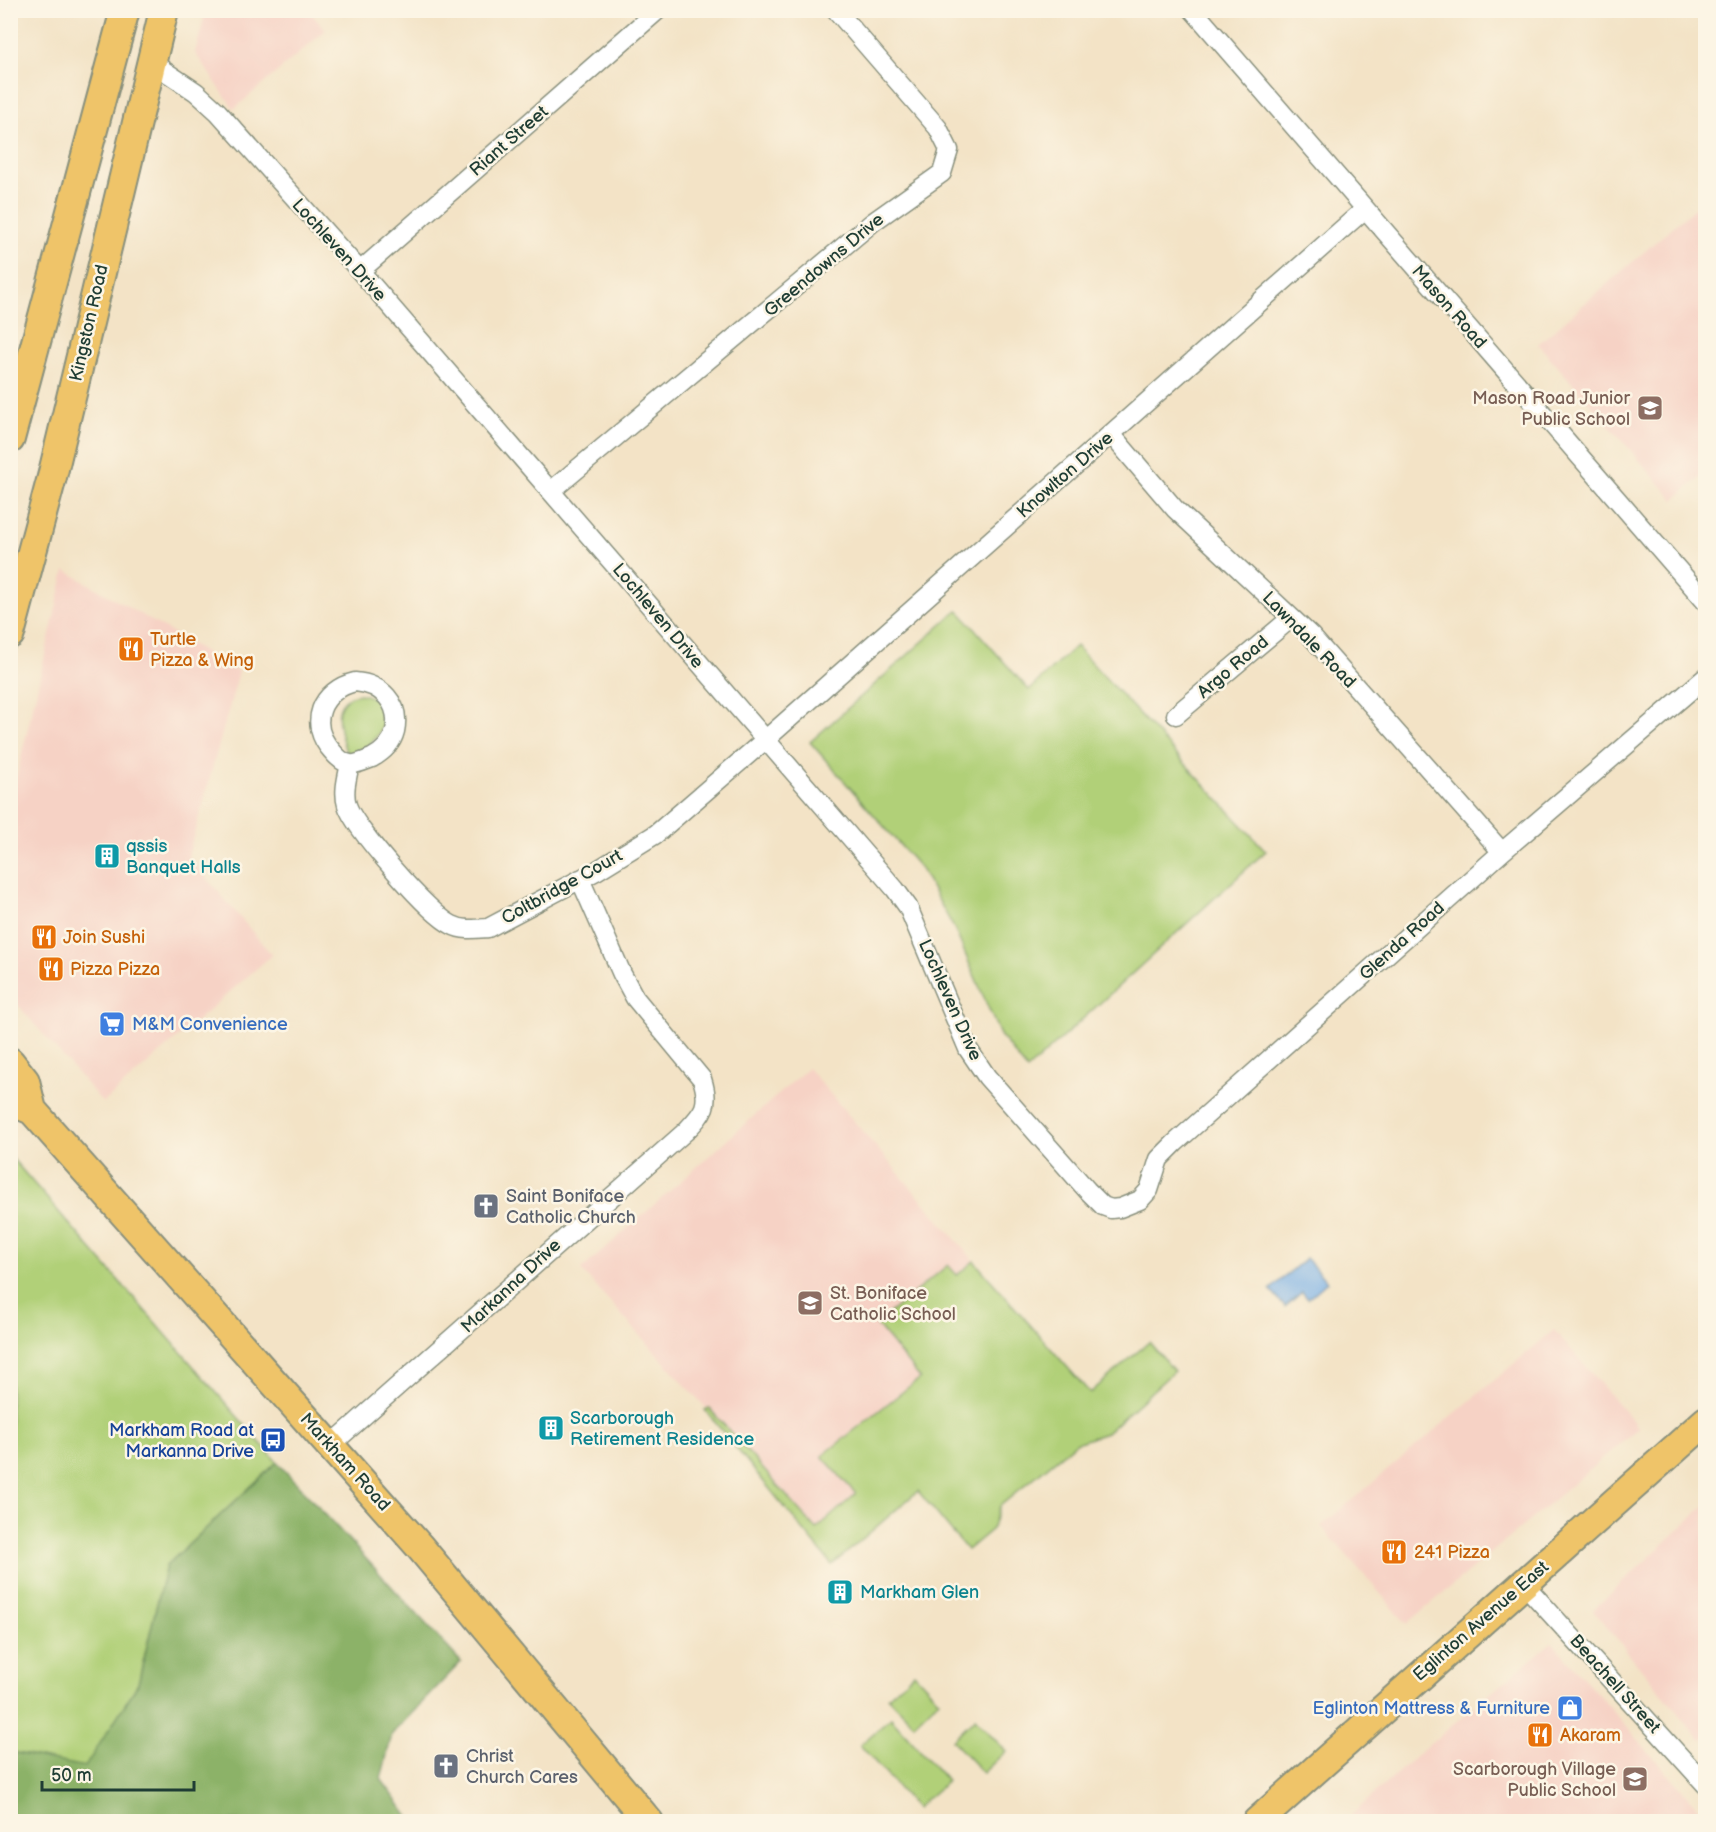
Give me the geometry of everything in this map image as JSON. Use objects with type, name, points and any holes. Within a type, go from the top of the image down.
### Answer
[{"type":"main road","points":[[10,439],[125,10]]},
{"type":"main road","name":"Kingston Road","points":[[10,634],[52,477],[164,10]]},
{"type":"main road","name":"Markham Road","points":[[10,1062],[25,1081],[21,1106],[331,1445],[419,1546],[649,1821]]},
{"type":"main road","name":"Eglinton Avenue East","points":[[1257,1821],[1706,1422]]},
{"type":"street","name":"Riant Street","points":[[360,271],[658,10]]},
{"type":"street","name":"Greendowns Drive","points":[[551,491],[873,222],[942,173],[949,150],[938,128],[836,10]]},
{"type":"street","name":"Mason Road","points":[[1194,10],[1706,602]]},
{"type":"street","name":"Lochleven Drive","points":[[151,62],[196,92],[218,112],[360,271],[908,906],[968,1049],[987,1077],[1086,1190],[1103,1206],[1111,1209]]},
{"type":"street","name":"Knowlton Drive","points":[[765,740],[1365,209]]},
{"type":"street","name":"Lawndale Road","points":[[1111,434],[1175,509],[1290,619],[1311,636],[1502,852]]},
{"type":"street","name":"Argo Road","points":[[1176,716],[1290,619]]},
{"type":"street","name":"Glenda Road","points":[[1111,1209],[1140,1200],[1149,1190],[1159,1160],[1175,1143],[1502,852],[1706,677]]},
{"type":"street","points":[[355,682],[368,683],[389,698],[397,723],[394,735],[387,746],[364,762],[350,764],[339,758],[322,738],[319,713],[324,701],[337,688],[355,682]]},
{"type":"street","name":"Coltbridge Court","points":[[350,764],[345,785],[346,804],[355,824],[433,912],[454,927],[471,930],[488,928],[580,879],[656,834],[765,740]]},
{"type":"street","name":"Markanna Drive","points":[[331,1445],[685,1132],[706,1105],[707,1094],[702,1079],[631,990],[580,879]]},
{"type":"street","name":"Beachell Street","points":[[1524,1584],[1706,1785]]},
{"type":"shaded area","points":[[206,11],[309,11],[326,30],[234,109],[195,53]]},
{"type":"shaded area","name":"Mason Road Junior Public School","points":[[1705,199],[1705,472],[1674,500],[1538,344]]},
{"type":"shaded area","points":[[65,570],[239,672],[188,856],[272,955],[103,1103],[11,997],[11,800]]},
{"type":"shaded area","name":"St. Boniface Catholic School","points":[[808,1068],[1039,1336],[816,1529],[581,1270]]},
{"type":"shaded area","points":[[1554,1330],[1639,1428],[1407,1624],[1321,1526]]},
{"type":"shaded area","points":[[1705,1505],[1706,1737],[1701,1741],[1593,1610]]},
{"type":"shaded area","points":[[1552,1642],[1706,1817],[1705,1822],[1344,1822],[1418,1754]]},
{"type":"green space","points":[[958,610],[1029,690],[1076,646],[1266,851],[1027,1070],[1000,1035],[955,930],[921,869],[810,742]]},
{"type":"green space","points":[[360,694],[374,698],[382,705],[385,713],[384,722],[372,742],[354,757],[346,752],[338,716],[343,702]]},
{"type":"green space","points":[[10,1156],[277,1462],[166,1566],[138,1684],[85,1768],[11,1752]]},
{"type":"green space","points":[[974,1261],[1090,1393],[1149,1342],[1174,1371],[1106,1433],[1076,1443],[1000,1506],[992,1529],[967,1550],[918,1491],[832,1565],[705,1410],[709,1408],[816,1529],[856,1494],[822,1456],[920,1378],[876,1324],[948,1265],[957,1275]]},
{"type":"green space","points":[[277,1462],[461,1662],[392,1734],[381,1779],[412,1821],[11,1821],[11,1752],[85,1767],[138,1684],[166,1566]]},
{"type":"green space","points":[[914,1673],[939,1700],[914,1724],[888,1697]]},
{"type":"green space","points":[[891,1718],[947,1781],[916,1808],[860,1745]]},
{"type":"green space","points":[[975,1718],[1006,1751],[983,1773],[952,1740]]},
{"type":"water","points":[[1306,1258],[1327,1282],[1308,1299],[1302,1292],[1285,1307],[1270,1290]]},
{"type":"place","name":"Mason Road Junior Public School","points":[[1650,408]]},
{"type":"place","name":"Turtle Pizza & Wing","points":[[131,649]]},
{"type":"place","name":"qssis Banquet Halls","points":[[107,856]]},
{"type":"place","name":"Join Sushi","points":[[44,937]]},
{"type":"place","name":"Pizza Pizza","points":[[51,969]]},
{"type":"place","name":"M&M Convenience","points":[[112,1024]]},
{"type":"place","name":"Saint Boniface Catholic Church","points":[[486,1206]]},
{"type":"place","name":"St. Boniface Catholic School","points":[[810,1303]]},
{"type":"place","name":"Scarborough Retirement Residence","points":[[551,1428]]},
{"type":"place","name":"Markham Road at Markanna Drive","points":[[273,1440]]},
{"type":"place","name":"241 Pizza","points":[[1394,1552]]},
{"type":"place","name":"Markham Glen","points":[[840,1592]]},
{"type":"place","name":"Eglinton Mattress & Furniture","points":[[1570,1708]]},
{"type":"place","name":"Akaram","points":[[1540,1735]]},
{"type":"place","name":"Christ Church Cares","points":[[446,1766]]},
{"type":"place","name":"Scarborough Village Public School","points":[[1635,1779]]}]
